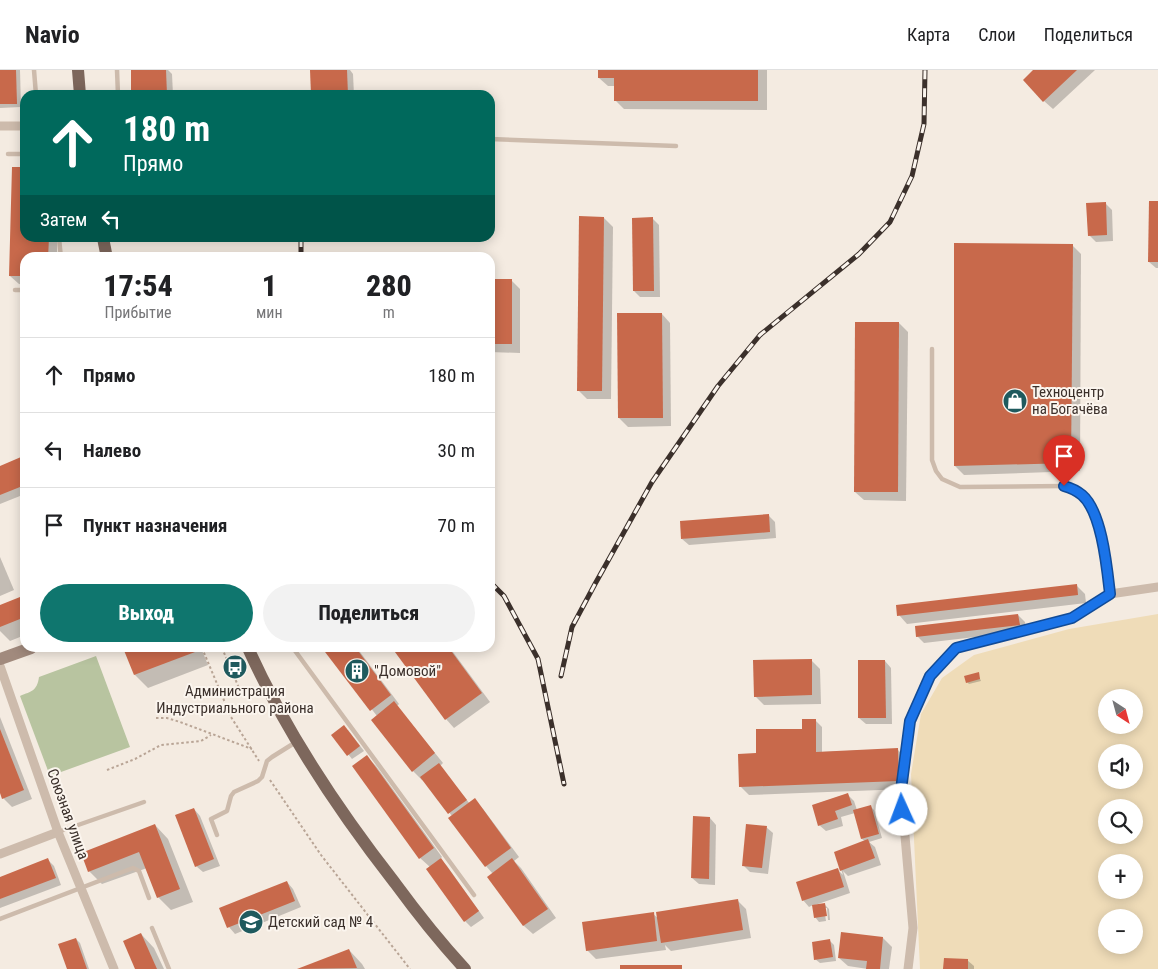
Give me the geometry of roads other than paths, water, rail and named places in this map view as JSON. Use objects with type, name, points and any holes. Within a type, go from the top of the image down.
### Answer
[{"type":"main road","points":[[78,70],[80,90]]},
{"type":"main road","points":[[250,652],[297,742],[356,833],[424,922],[464,969]]},
{"type":"street","points":[[0,126],[20,126]]},
{"type":"street","points":[[908,969],[912,928],[901,790],[910,721],[930,676],[956,648],[1072,618],[1110,594],[1158,587]]},
{"type":"street","points":[[0,659],[20,652]]},
{"type":"street","name":"Союзная улица","points":[[0,666],[58,832],[114,969]]},
{"type":"street","points":[[0,854],[58,832]]},
{"type":"lane","points":[[34,70],[36,90]]},
{"type":"lane","points":[[118,70],[118,90]]},
{"type":"lane","points":[[495,139],[676,146]]},
{"type":"lane","points":[[8,154],[20,154]]},
{"type":"lane","points":[[15,290],[20,290]]},
{"type":"lane","points":[[932,349],[932,460],[936,471],[942,479],[960,487],[1064,486],[1074,489],[1083,496],[1093,511],[1105,551],[1110,594]]},
{"type":"lane","points":[[297,652],[474,895]]},
{"type":"lane","points":[[217,835],[211,819],[227,811],[234,792],[258,781],[262,777],[263,769],[272,757],[297,742]]},
{"type":"lane","points":[[58,832],[144,802]]},
{"type":"lane","points":[[0,919],[133,868],[139,871],[149,898]]},
{"type":"lane","points":[[152,928],[170,969]]},
{"type":"railway","points":[[561,676],[572,627],[595,584],[652,482],[718,386],[760,335],[859,254],[890,222],[912,176],[924,124],[925,70]]},
{"type":"railway","points":[[301,242],[301,252]]},
{"type":"railway","points":[[495,587],[504,596],[538,659],[564,784]]},
{"type":"place","name":"Техноцентр на Богачёва","points":[[1015,401]]},
{"type":"place","name":"Администрация Индустриального района","points":[[235,667]]},
{"type":"place","name":"\"Домовой\"","points":[[357,671]]},
{"type":"place","name":"Детский сад № 4","points":[[251,922]]}]
